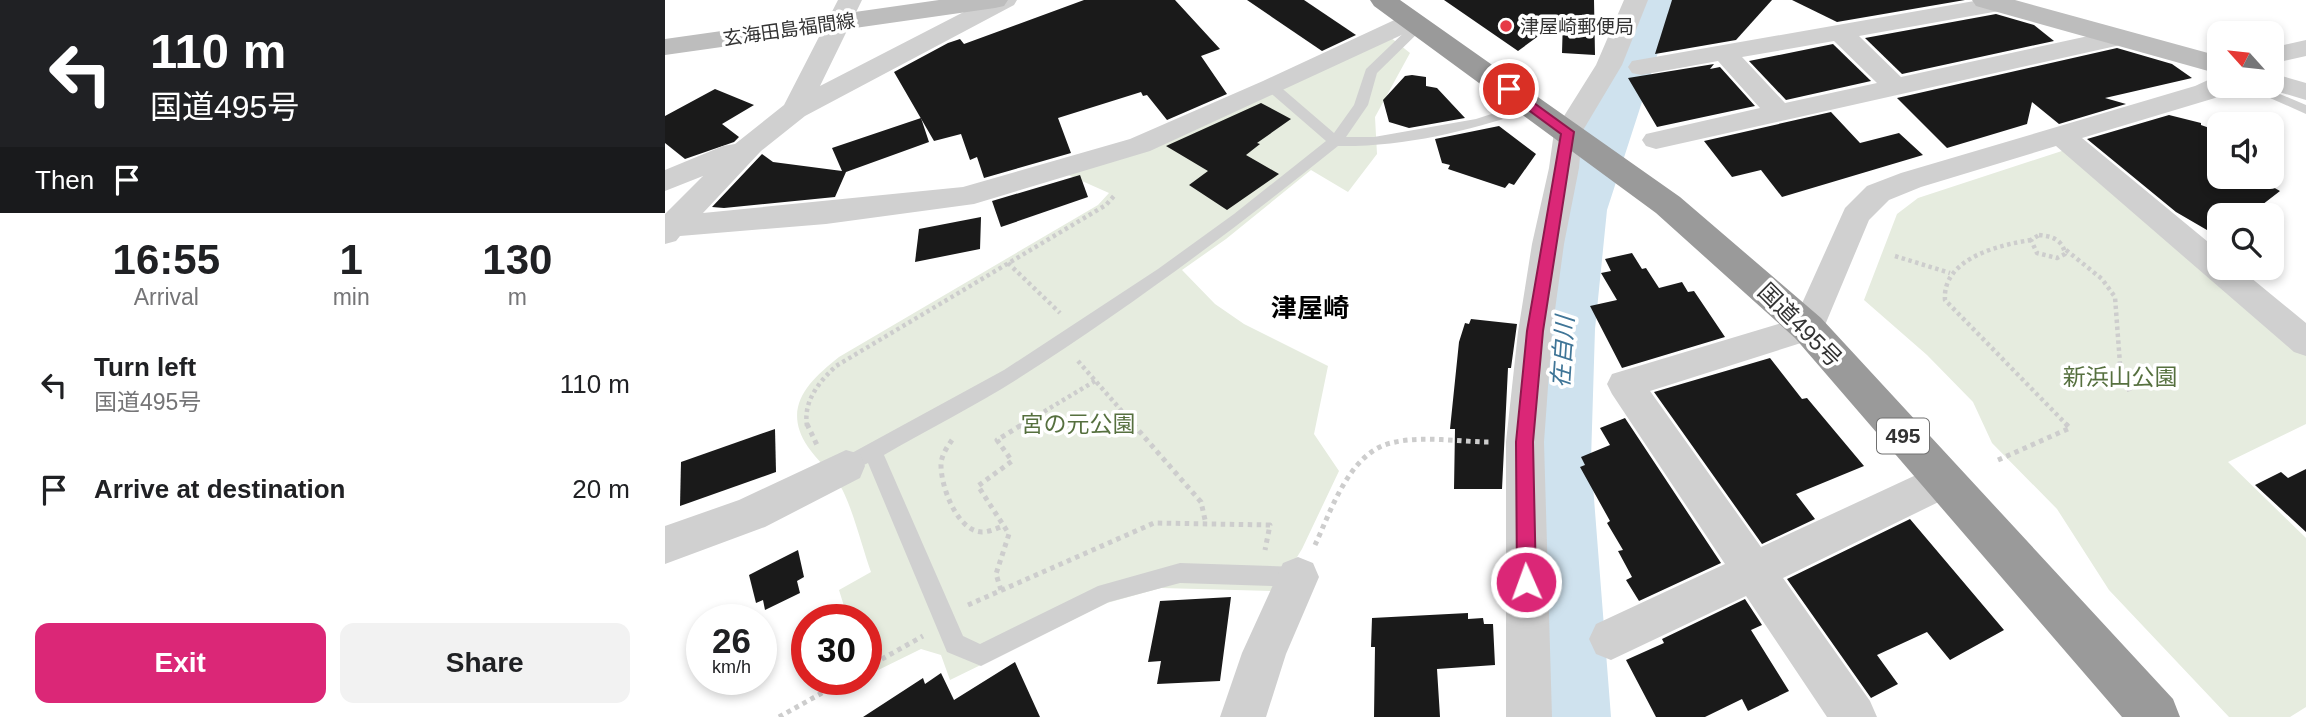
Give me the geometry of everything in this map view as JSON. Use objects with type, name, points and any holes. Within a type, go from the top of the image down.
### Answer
[{"type":"highway","name":"国道495号","points":[[1383,0],[1630,177],[1713,242],[1808,328],[2155,717]]},
{"type":"main road","name":"玄海田島福間線","points":[[665,47],[844,11],[995,0]]},
{"type":"main road","points":[[1992,2],[2207,62]]},
{"type":"street","points":[[669,230],[751,145],[795,110],[1005,0]]},
{"type":"street","points":[[1529,717],[1525,442],[1535,331],[1574,137],[1609,65],[1636,0]]},
{"type":"street","points":[[1641,67],[1842,34],[1992,2]]},
{"type":"street","points":[[795,110],[844,11]]},
{"type":"street","points":[[669,230],[963,197],[1140,145],[1415,23]]},
{"type":"street","points":[[1842,34],[1895,86]]},
{"type":"street","points":[[1656,140],[2116,38]]},
{"type":"street","points":[[2284,53],[2306,48]]},
{"type":"street","points":[[1725,54],[1778,112]]},
{"type":"street","points":[[2284,85],[2306,92]]},
{"type":"street","points":[[1854,717],[1625,384],[1808,328],[1856,215],[1878,193],[1911,180],[2207,92]]},
{"type":"street","points":[[2061,135],[2306,343]]},
{"type":"street","points":[[665,181],[751,145]]},
{"type":"street","points":[[665,545],[751,514],[860,459]]},
{"type":"street","points":[[1611,639],[1943,481]]},
{"type":"street","points":[[1243,717],[1264,653],[1279,576]]},
{"type":"lane","points":[[1279,576],[1180,573],[1105,593],[981,656],[955,644],[860,459],[1010,375],[1239,218],[1335,141],[1353,120],[1361,105],[1371,72],[1415,23]]},
{"type":"lane","points":[[1272,87],[1335,141],[1374,142],[1479,123],[1531,105]]},
{"type":"lane","points":[[2278,98],[2306,110]]},
{"type":"path","points":[[860,459],[823,452],[813,439],[805,411],[808,398],[819,381],[836,366],[1106,205],[1114,196]]},
{"type":"path","points":[[1998,460],[2070,428],[1946,304],[1943,297],[1950,274],[1962,264],[2039,235],[2059,240],[2066,250],[2094,271],[2115,297],[2120,364],[2130,393]]},
{"type":"path","points":[[2031,240],[2033,249],[2043,256],[2062,257],[2066,250]]},
{"type":"path","points":[[1895,256],[1950,274]]},
{"type":"path","points":[[1008,263],[1078,330]]},
{"type":"path","points":[[1058,344],[1095,381],[1201,502],[1206,524]]},
{"type":"path","points":[[1001,590],[996,574],[1009,534],[978,486],[1012,461],[997,440],[1095,381]]},
{"type":"path","points":[[960,432],[949,444],[941,466],[954,510],[961,521],[977,531],[987,532],[1003,526]]},
{"type":"path","points":[[1279,576],[1371,451],[1389,443],[1525,442]]},
{"type":"path","points":[[882,658],[1001,590],[1154,523],[1270,525],[1279,576]]},
{"type":"path","points":[[779,717],[818,695]]},
{"type":"green space","name":"宮の元公園","points":[[1390,37],[1410,53],[1375,117],[1377,154],[1348,192],[1311,170],[1226,239],[1182,270],[1215,304],[1244,324],[1328,366],[1314,434],[1339,471],[1302,549],[1276,591],[1161,588],[1107,603],[950,680],[941,655],[921,649],[882,668],[882,604],[843,604],[839,590],[871,572],[843,492],[800,433],[797,419],[802,396],[809,385],[839,357],[1098,205],[1109,193],[1064,173]]},
{"type":"green space","name":"新浜山公園","points":[[2068,149],[2207,269],[2207,280],[2219,280],[2306,355],[2306,424],[2228,462],[2306,538],[2306,707],[2290,717],[2229,717],[2109,590],[2057,509],[1992,443],[1973,402],[1927,355],[1864,300],[1897,214],[1918,198]]},
{"type":"building","points":[[1084,0],[1175,0],[1220,49],[1201,56],[1227,94],[1167,120],[1147,95],[1143,96],[1141,92],[1058,118],[1071,153],[984,178],[977,157],[970,160],[961,134],[934,141],[894,72],[948,43],[960,39],[964,44]]},
{"type":"building","points":[[1247,0],[1304,0],[1356,35],[1322,51]]},
{"type":"building","points":[[1444,0],[1594,0],[1595,55],[1562,53],[1563,18],[1518,51]]},
{"type":"building","points":[[1672,0],[1772,0],[1736,40],[1655,54]]},
{"type":"building","points":[[1792,0],[1965,0],[1837,22]]},
{"type":"building","points":[[1996,14],[2034,25],[2054,41],[1902,74],[1865,38]]},
{"type":"building","points":[[1833,44],[1871,81],[1786,100],[1749,61]]},
{"type":"building","points":[[2117,48],[2172,64],[2192,78],[2105,98],[2126,104],[2059,124],[2032,102],[2027,124],[1947,148],[1897,98]]},
{"type":"building","points":[[1714,64],[1710,69],[1720,67],[1755,106],[1657,127],[1628,78]]},
{"type":"building","points":[[1405,76],[1426,77],[1426,86],[1437,88],[1465,118],[1409,128],[1389,122],[1383,100]]},
{"type":"building","points":[[715,89],[754,105],[722,124],[739,137],[734,142],[685,159],[665,143],[665,116]]},
{"type":"building","points":[[1261,103],[1291,119],[1257,143],[1260,144],[1246,155],[1279,174],[1227,210],[1189,185],[1208,171],[1166,146]]},
{"type":"building","points":[[1831,112],[1860,143],[1899,133],[1923,155],[1782,197],[1761,170],[1732,177],[1704,141]]},
{"type":"building","points":[[2169,115],[2201,123],[2207,127],[2207,189],[2280,191],[2264,203],[2207,203],[2207,230],[2176,212],[2087,139]]},
{"type":"building","points":[[921,118],[929,142],[846,172],[835,197],[712,207],[762,154],[773,162],[842,171],[832,148]]},
{"type":"building","points":[[1499,126],[1536,154],[1514,185],[1509,183],[1505,188],[1448,169],[1450,165],[1442,163],[1435,139]]},
{"type":"building","points":[[1080,175],[1088,197],[1001,227],[992,201]]},
{"type":"building","points":[[981,217],[980,249],[915,262],[919,229]]},
{"type":"building","points":[[1632,253],[1659,288],[1682,282],[1688,292],[1694,291],[1725,337],[1622,368],[1590,306],[1617,300],[1601,273],[1611,271],[1605,259]]},
{"type":"building","points":[[1471,319],[1517,324],[1511,368],[1508,368],[1502,489],[1454,489],[1455,429],[1450,429],[1459,342],[1465,323],[1469,324]]},
{"type":"building","points":[[1770,358],[1802,399],[1807,398],[1864,466],[1796,494],[1815,519],[1762,544],[1654,392]]},
{"type":"building","points":[[1625,418],[1721,563],[1639,601],[1626,580],[1632,577],[1618,551],[1623,550],[1580,467],[1585,465],[1581,457],[1610,445],[1600,428]]},
{"type":"building","points":[[775,429],[776,472],[680,506],[681,462]]},
{"type":"building","points":[[2306,469],[2306,532],[2255,485],[2281,472],[2288,478]]},
{"type":"building","points":[[1910,519],[2004,630],[1950,660],[1927,632],[1877,655],[1898,684],[1871,698],[1787,579]]},
{"type":"building","points":[[798,550],[804,577],[797,581],[800,593],[777,604],[764,604],[763,600],[756,603],[749,575]]},
{"type":"building","points":[[1231,597],[1220,681],[1157,684],[1161,661],[1148,662],[1160,601]]},
{"type":"building","points":[[1745,599],[1762,625],[1751,630],[1789,691],[1748,711],[1742,699],[1705,717],[1656,717],[1626,660],[1664,643],[1662,639]]},
{"type":"building","points":[[1468,613],[1468,619],[1483,618],[1484,624],[1493,624],[1495,665],[1437,669],[1440,717],[1374,717],[1375,647],[1371,647],[1372,618]]},
{"type":"building","points":[[1015,662],[1040,717],[863,717],[923,678],[925,684],[941,673],[954,700]]},
{"type":"waterway","name":"在自川","points":[[1569,717],[1556,460],[1563,329],[1579,210],[1653,0]]},
{"type":"place","name":"津屋崎郵便局","points":[[1506,26]]},
{"type":"district","name":"津屋崎","points":[[1310,308]]},
{"type":"route","points":[[1509,89],[1568,132],[1564,169],[1548,244],[1535,331],[1525,442],[1526,582]]}]
